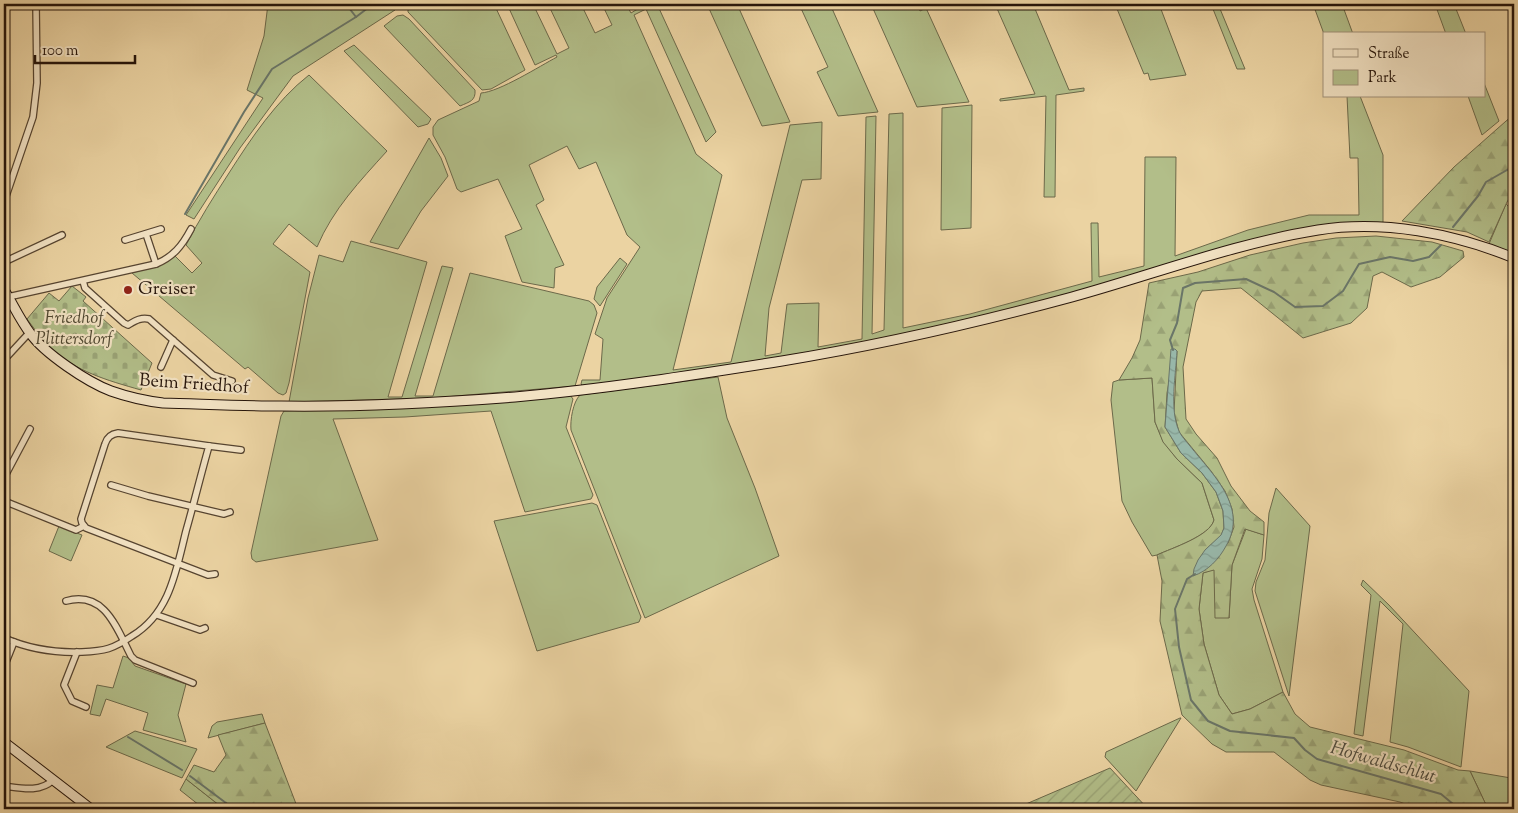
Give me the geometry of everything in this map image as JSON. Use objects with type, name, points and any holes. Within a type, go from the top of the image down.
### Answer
[{"type":"main road","name":"Beim Friedhof","points":[[6,294],[29,333],[54,356],[84,377],[111,391],[146,401],[297,406],[401,404],[514,397],[577,390],[714,372],[854,349],[966,325],[1245,247],[1321,230],[1364,227],[1403,229],[1474,242],[1514,258]]},
{"type":"main road","points":[[4,742],[91,809]]},
{"type":"street","points":[[4,202],[33,117],[38,83],[36,4]]},
{"type":"street","points":[[125,240],[161,229]]},
{"type":"street","name":"Beim Friedhof","points":[[6,294],[83,281],[156,264],[165,260],[180,248],[191,229]]},
{"type":"street","points":[[146,234],[156,264]]},
{"type":"street","points":[[4,262],[62,235]]},
{"type":"street","points":[[83,281],[85,288],[124,322],[128,324],[139,319],[149,319],[213,375],[232,381]]},
{"type":"street","points":[[4,360],[29,333]]},
{"type":"street","points":[[161,367],[173,340]]},
{"type":"street","points":[[4,478],[30,428]]},
{"type":"street","points":[[215,574],[208,575],[84,526],[81,519],[105,444],[112,434],[241,450]]},
{"type":"street","points":[[4,638],[42,650],[100,651],[113,648],[144,629],[157,616],[168,595],[178,564],[208,446]]},
{"type":"street","points":[[111,485],[192,507],[224,514],[230,512]]},
{"type":"street","points":[[4,501],[76,530],[84,526]]},
{"type":"street","points":[[66,601],[85,599],[95,602],[113,618],[135,660],[193,683]]},
{"type":"street","points":[[157,616],[200,630],[205,628]]},
{"type":"street","points":[[4,667],[14,642]]},
{"type":"street","points":[[77,652],[64,685],[72,701],[86,707]]},
{"type":"street","points":[[4,786],[41,788],[53,780]]},
{"type":"green space","points":[[268,4],[389,4],[395,10],[293,76],[240,148],[194,219],[186,215],[263,98],[247,90],[264,36]]},
{"type":"green space","points":[[413,4],[494,4],[525,70],[491,89],[482,90],[408,12],[408,8]]},
{"type":"green space","points":[[507,4],[533,4],[557,54],[569,48],[548,4],[581,4],[595,33],[612,25],[602,4],[626,4],[631,13],[646,4],[657,4],[716,132],[706,142],[646,9],[634,15],[696,154],[722,175],[673,370],[731,362],[790,125],[822,122],[821,179],[802,180],[769,308],[765,356],[781,353],[787,304],[819,303],[818,347],[862,339],[866,117],[876,116],[872,334],[884,330],[889,114],[903,113],[903,328],[970,314],[1092,281],[1091,223],[1098,223],[1099,277],[1144,266],[1145,157],[1176,157],[1175,256],[1248,230],[1309,215],[1359,215],[1358,158],[1350,158],[1347,98],[1361,98],[1383,155],[1383,223],[1359,224],[1173,264],[1031,304],[861,344],[729,367],[583,386],[581,384],[582,380],[600,380],[603,339],[595,334],[607,298],[640,247],[627,235],[596,162],[579,169],[567,146],[529,165],[544,200],[536,205],[564,265],[555,268],[554,288],[522,282],[505,236],[522,229],[498,179],[461,192],[457,189],[445,157],[433,135],[433,127],[438,120],[479,101],[481,93],[489,92],[508,84],[557,57],[556,55],[535,65]]},
{"type":"green space","points":[[707,4],[737,4],[790,122],[762,126]]},
{"type":"green space","points":[[799,4],[830,4],[878,112],[838,116],[817,72],[828,67]]},
{"type":"green space","points":[[871,4],[917,4],[920,11],[926,8],[969,102],[917,107]]},
{"type":"green space","points":[[995,4],[1033,4],[1069,90],[1084,88],[1084,91],[1056,95],[1055,197],[1044,197],[1046,96],[1000,101],[1000,99],[1035,94]]},
{"type":"green space","points":[[1115,4],[1159,4],[1186,75],[1150,80],[1148,73],[1144,74]]},
{"type":"green space","points":[[1211,4],[1218,4],[1245,69],[1237,69]]},
{"type":"green space","points":[[1313,4],[1342,4],[1352,32],[1323,32]]},
{"type":"green space","points":[[1435,4],[1454,4],[1465,32],[1445,32]]},
{"type":"green space","points":[[403,15],[409,19],[475,90],[471,101],[460,106],[384,26],[397,16]]},
{"type":"green space","points":[[354,45],[431,119],[428,124],[418,127],[344,51]]},
{"type":"green space","points":[[309,75],[387,151],[339,208],[323,233],[317,247],[289,224],[273,244],[310,272],[289,383],[286,393],[283,395],[278,393],[248,367],[245,369],[132,273],[155,266],[175,256],[192,273],[202,263],[186,245],[196,226],[256,133],[275,108]]},
{"type":"green space","points":[[1486,88],[1499,121],[1482,135],[1469,98],[1486,98]]},
{"type":"green space","points":[[972,105],[971,228],[941,230],[942,108]]},
{"type":"green space","points":[[1514,114],[1514,190],[1489,242],[1467,232],[1402,221],[1454,167]]},
{"type":"green space","points":[[429,138],[441,158],[448,176],[421,211],[398,249],[370,242]]},
{"type":"green space","points":[[1506,204],[1514,212],[1514,254],[1489,244]]},
{"type":"green space","points":[[1376,236],[1432,242],[1463,251],[1464,257],[1440,277],[1411,287],[1382,272],[1373,276],[1367,308],[1351,323],[1303,338],[1241,288],[1202,291],[1196,302],[1183,367],[1186,419],[1196,434],[1217,458],[1231,486],[1250,511],[1264,522],[1264,535],[1245,529],[1232,565],[1229,618],[1215,618],[1214,570],[1203,573],[1199,609],[1204,644],[1219,695],[1232,714],[1250,709],[1283,692],[1295,714],[1310,727],[1404,750],[1458,770],[1470,771],[1488,809],[1418,809],[1400,802],[1321,785],[1310,780],[1274,752],[1226,752],[1212,744],[1182,715],[1160,621],[1162,581],[1157,555],[1198,536],[1211,526],[1214,520],[1202,483],[1177,459],[1163,442],[1155,422],[1152,378],[1119,380],[1140,340],[1149,283],[1198,272],[1250,255],[1336,238]],"holes":[[[1175,349],[1177,351],[1174,413],[1179,432],[1225,491],[1232,509],[1234,527],[1228,543],[1205,550],[1221,536],[1224,528],[1223,511],[1216,492],[1202,473],[1181,453],[1165,427],[1167,393]]]},
{"type":"green space","points":[[351,241],[427,262],[388,397],[402,397],[442,266],[453,268],[415,396],[433,396],[470,273],[589,301],[594,305],[597,313],[575,386],[432,398],[289,402],[308,298],[319,255],[343,262]]},
{"type":"green space","points":[[620,258],[627,264],[600,306],[594,299],[597,287]]},
{"type":"green space","name":"Friedhof Plittersdorf","points":[[72,286],[86,297],[83,301],[152,363],[141,390],[104,379],[70,363],[49,347],[27,319],[49,293],[59,301]]},
{"type":"green space","points":[[718,377],[727,418],[755,488],[779,556],[645,618],[571,430],[574,407],[580,395]]},
{"type":"green space","points":[[1152,378],[1155,422],[1163,441],[1177,459],[1202,483],[1214,520],[1206,531],[1198,536],[1152,556],[1122,501],[1111,400],[1113,382]]},
{"type":"green space","points":[[570,395],[573,399],[566,427],[593,495],[591,499],[525,512],[491,411],[405,417],[333,419],[378,540],[256,562],[252,559],[251,553],[281,416],[284,411]]},
{"type":"green space","points":[[1276,488],[1310,526],[1289,696],[1255,591],[1256,582],[1265,560],[1269,513]]},
{"type":"green space","points":[[592,503],[597,505],[641,617],[639,622],[537,651],[494,521]]},
{"type":"green space","points":[[59,526],[82,535],[71,561],[49,551]]},
{"type":"green space","points":[[1246,529],[1264,535],[1262,559],[1252,589],[1283,692],[1250,709],[1232,714],[1219,695],[1204,644],[1199,609],[1203,573],[1214,569],[1229,618],[1232,565]]},
{"type":"green space","points":[[1363,580],[1389,605],[1469,691],[1461,767],[1390,742],[1403,624],[1380,601],[1363,736],[1354,734],[1371,595],[1361,585]]},
{"type":"green space","points":[[123,656],[129,658],[135,666],[186,684],[178,715],[186,742],[143,730],[148,713],[106,699],[100,716],[90,714],[97,685],[113,688]]},
{"type":"green space","points":[[262,714],[265,723],[208,738],[212,726],[217,722]]},
{"type":"green space","points":[[1180,718],[1136,791],[1105,757],[1106,752]]},
{"type":"green space","points":[[265,723],[298,809],[224,809],[186,779],[194,765],[214,772],[226,755],[218,735]]},
{"type":"green space","points":[[135,731],[197,749],[182,778],[106,747]]},
{"type":"green space","points":[[1110,768],[1148,809],[1020,809],[1019,807]]},
{"type":"green space","points":[[1470,771],[1511,778],[1514,782],[1514,809],[1488,809]]},
{"type":"green space","points":[[186,779],[224,809],[204,809],[180,790]]},
{"type":"water","points":[[1171,349],[1177,351],[1174,412],[1179,431],[1225,492],[1231,505],[1233,518],[1232,532],[1220,555],[1208,568],[1193,576],[1198,560],[1205,550],[1221,535],[1224,528],[1223,511],[1216,492],[1202,473],[1181,453],[1165,427]]},
{"type":"waterway","points":[[346,4],[356,17]]},
{"type":"waterway","points":[[185,214],[244,112],[272,69],[356,17],[373,4]]},
{"type":"waterway","name":"Hofwaldschlut","points":[[1453,227],[1478,196],[1486,182],[1514,166]]},
{"type":"waterway","name":"Hofwaldschlut","points":[[1173,350],[1170,340],[1177,323],[1183,288],[1195,283],[1246,279],[1274,292],[1295,307],[1323,306],[1343,291],[1359,264],[1390,257],[1413,261],[1429,257],[1441,245]]},
{"type":"waterway","name":"Hofwaldschlut","points":[[1195,574],[1187,579],[1175,609],[1179,647],[1191,700],[1208,721],[1230,731],[1294,738],[1317,759],[1441,794],[1459,809]]},
{"type":"waterway","points":[[128,737],[182,770]]},
{"type":"waterway","points":[[190,776],[234,809]]},
{"type":"place","name":"Greiser","points":[[128,290]]}]
